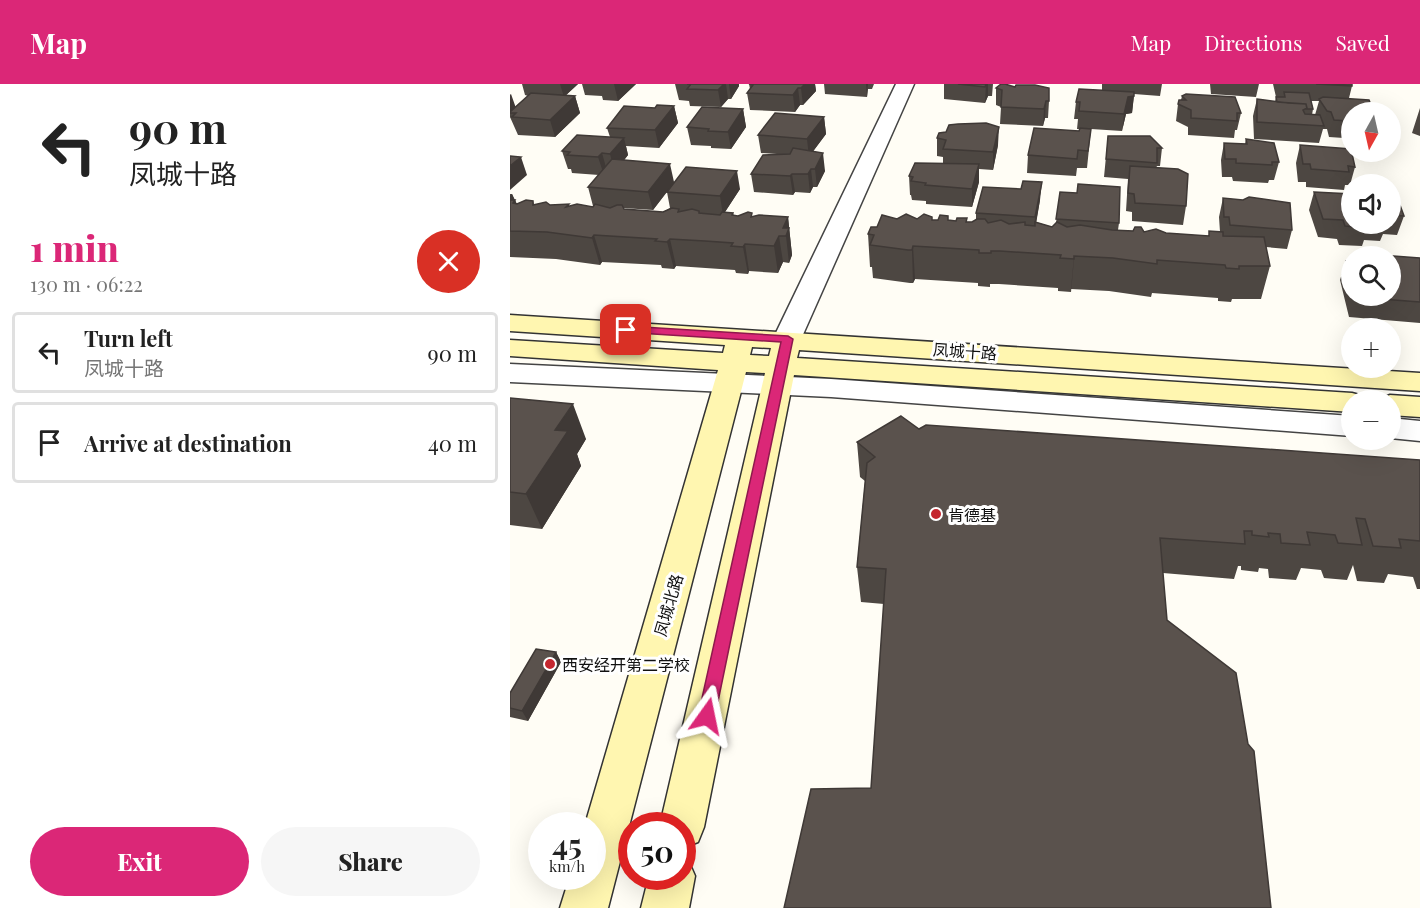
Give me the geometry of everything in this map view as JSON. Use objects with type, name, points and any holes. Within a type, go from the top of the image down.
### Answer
[{"type":"main road","name":"凤城十路","points":[[510,323],[734,361]]},
{"type":"main road","name":"凤城十路","points":[[510,348],[783,364],[1341,402]]},
{"type":"main road","name":"凤城北路","points":[[584,908],[734,361]]},
{"type":"main road","name":"凤城十路","points":[[783,364],[1420,382]]},
{"type":"main road","points":[[685,812],[783,364]]},
{"type":"main road","points":[[1401,406],[1420,407]]},
{"type":"main road","points":[[665,908],[669,890]]},
{"type":"street","points":[[783,364],[904,84]]},
{"type":"street","points":[[510,372],[734,361],[783,364],[1341,425]]},
{"type":"street","points":[[1401,429],[1420,430]]},
{"type":"building","points":[[691,84],[724,84],[718,90],[687,89]]},
{"type":"building","points":[[749,84],[805,84],[793,95],[747,93],[753,85]]},
{"type":"building","points":[[958,84],[986,84],[985,87]]},
{"type":"building","points":[[1001,84],[1015,87],[1016,85],[1035,85],[1049,88],[1049,101],[1046,101],[1044,109],[1001,107],[1002,90],[996,88]]},
{"type":"building","points":[[1316,84],[1352,84],[1352,86]]},
{"type":"building","points":[[1079,89],[1134,92],[1134,96],[1128,97],[1124,114],[1079,111],[1080,102],[1076,102]]},
{"type":"building","points":[[1284,92],[1309,93],[1313,109],[1307,109],[1306,104],[1277,102],[1276,97],[1285,97]]},
{"type":"building","points":[[531,93],[575,96],[550,120],[512,117],[516,113],[510,112]]},
{"type":"building","points":[[1186,94],[1235,97],[1241,113],[1237,113],[1237,121],[1191,118],[1191,110],[1178,104],[1179,100],[1186,100],[1182,96]]},
{"type":"building","points":[[1323,97],[1369,100],[1370,102],[1341,102],[1341,120],[1334,120],[1331,112],[1327,111],[1319,99]]},
{"type":"building","points":[[1257,99],[1306,104],[1307,108],[1303,110],[1305,114],[1320,115],[1324,126],[1257,122]]},
{"type":"building","points":[[657,105],[674,106],[655,130],[607,128],[624,106],[655,108]]},
{"type":"building","points":[[702,107],[743,109],[728,132],[687,127]]},
{"type":"building","points":[[775,113],[824,117],[807,139],[758,135]]},
{"type":"building","points":[[986,123],[999,127],[993,152],[943,149],[946,140],[937,138],[939,133],[946,132],[949,125]]},
{"type":"building","points":[[1034,128],[1079,131],[1080,128],[1091,129],[1088,151],[1078,150],[1077,159],[1028,155]]},
{"type":"building","points":[[577,135],[624,138],[610,154],[602,153],[598,157],[567,155],[570,152],[562,151]]},
{"type":"building","points":[[1108,136],[1150,136],[1162,148],[1157,148],[1157,163],[1106,159]]},
{"type":"building","points":[[1246,139],[1274,143],[1279,162],[1272,162],[1272,165],[1236,163],[1236,159],[1225,159],[1224,143],[1247,144]]},
{"type":"building","points":[[1300,145],[1341,148],[1341,162],[1354,162],[1355,167],[1348,166],[1349,172],[1311,169],[1310,164],[1303,164]]},
{"type":"building","points":[[793,148],[823,153],[815,169],[811,169],[808,174],[790,176],[751,174],[763,155],[790,154]]},
{"type":"building","points":[[510,156],[521,157],[510,166]]},
{"type":"building","points":[[612,159],[670,164],[648,192],[588,187]]},
{"type":"building","points":[[915,163],[979,164],[972,189],[925,185],[926,183],[911,181],[913,177],[909,176]]},
{"type":"building","points":[[1130,166],[1178,169],[1188,174],[1186,206],[1135,203],[1134,194],[1128,193]]},
{"type":"building","points":[[686,167],[737,171],[720,196],[667,192]]},
{"type":"building","points":[[1023,181],[1042,182],[1035,217],[976,213],[983,187],[1021,189]]},
{"type":"building","points":[[1078,184],[1120,187],[1119,223],[1056,219],[1060,192],[1077,193]]},
{"type":"building","points":[[1314,192],[1341,193],[1341,220],[1323,219]]},
{"type":"building","points":[[1249,197],[1290,203],[1292,230],[1230,225],[1229,217],[1224,217],[1223,198],[1243,200]]},
{"type":"building","points":[[510,200],[515,200],[513,203],[517,204],[526,200],[533,201],[533,205],[546,202],[550,205],[569,204],[566,207],[577,204],[593,207],[595,204],[610,208],[622,205],[624,209],[663,212],[672,208],[679,209],[678,212],[692,209],[699,213],[720,215],[722,212],[738,216],[748,212],[752,213],[751,217],[759,215],[788,217],[783,228],[789,228],[786,236],[779,236],[774,246],[745,244],[743,247],[731,246],[733,243],[705,241],[670,239],[667,242],[655,241],[657,239],[594,235],[592,238],[547,232],[510,231]]},
{"type":"building","points":[[906,214],[917,219],[924,214],[932,217],[932,220],[938,220],[940,215],[948,216],[948,220],[956,221],[957,218],[967,218],[966,222],[985,219],[988,223],[1001,220],[1009,224],[1025,222],[1025,225],[1035,226],[1035,222],[1052,227],[1057,222],[1067,227],[1080,225],[1133,231],[1135,227],[1141,227],[1144,232],[1156,229],[1166,233],[1209,236],[1209,231],[1223,232],[1223,236],[1264,237],[1270,266],[1239,266],[1239,269],[1226,268],[1225,265],[1157,260],[1157,264],[1113,258],[1074,256],[1074,259],[1060,258],[1061,255],[1000,251],[979,253],[979,250],[913,246],[912,250],[908,250],[870,245],[874,235],[868,234],[871,227],[877,227],[882,215],[897,219]]},
{"type":"building","points":[[1401,257],[1420,258],[1420,302],[1401,301]]},
{"type":"building","points":[[510,398],[573,404],[555,430],[568,431],[526,494],[510,492]]},
{"type":"building","points":[[901,416],[919,429],[926,425],[1420,460],[1420,541],[1399,539],[1401,548],[1373,546],[1365,519],[1356,518],[1362,545],[1338,543],[1335,535],[1307,532],[1310,545],[1281,543],[1280,534],[1268,533],[1269,537],[1252,535],[1252,531],[1244,531],[1245,544],[1160,538],[1167,620],[1236,673],[1248,744],[1254,751],[1271,908],[784,908],[811,789],[871,788],[886,569],[857,567],[867,463],[875,457],[857,442]]},
{"type":"building","points":[[536,649],[556,652],[522,711],[510,708],[510,693]]},
{"type":"place","name":"肯德基","points":[[936,514]]},
{"type":"place","name":"西安经开第二学校","points":[[550,664]]},
{"type":"route","points":[[626,330],[788,339],[707,716]]}]
